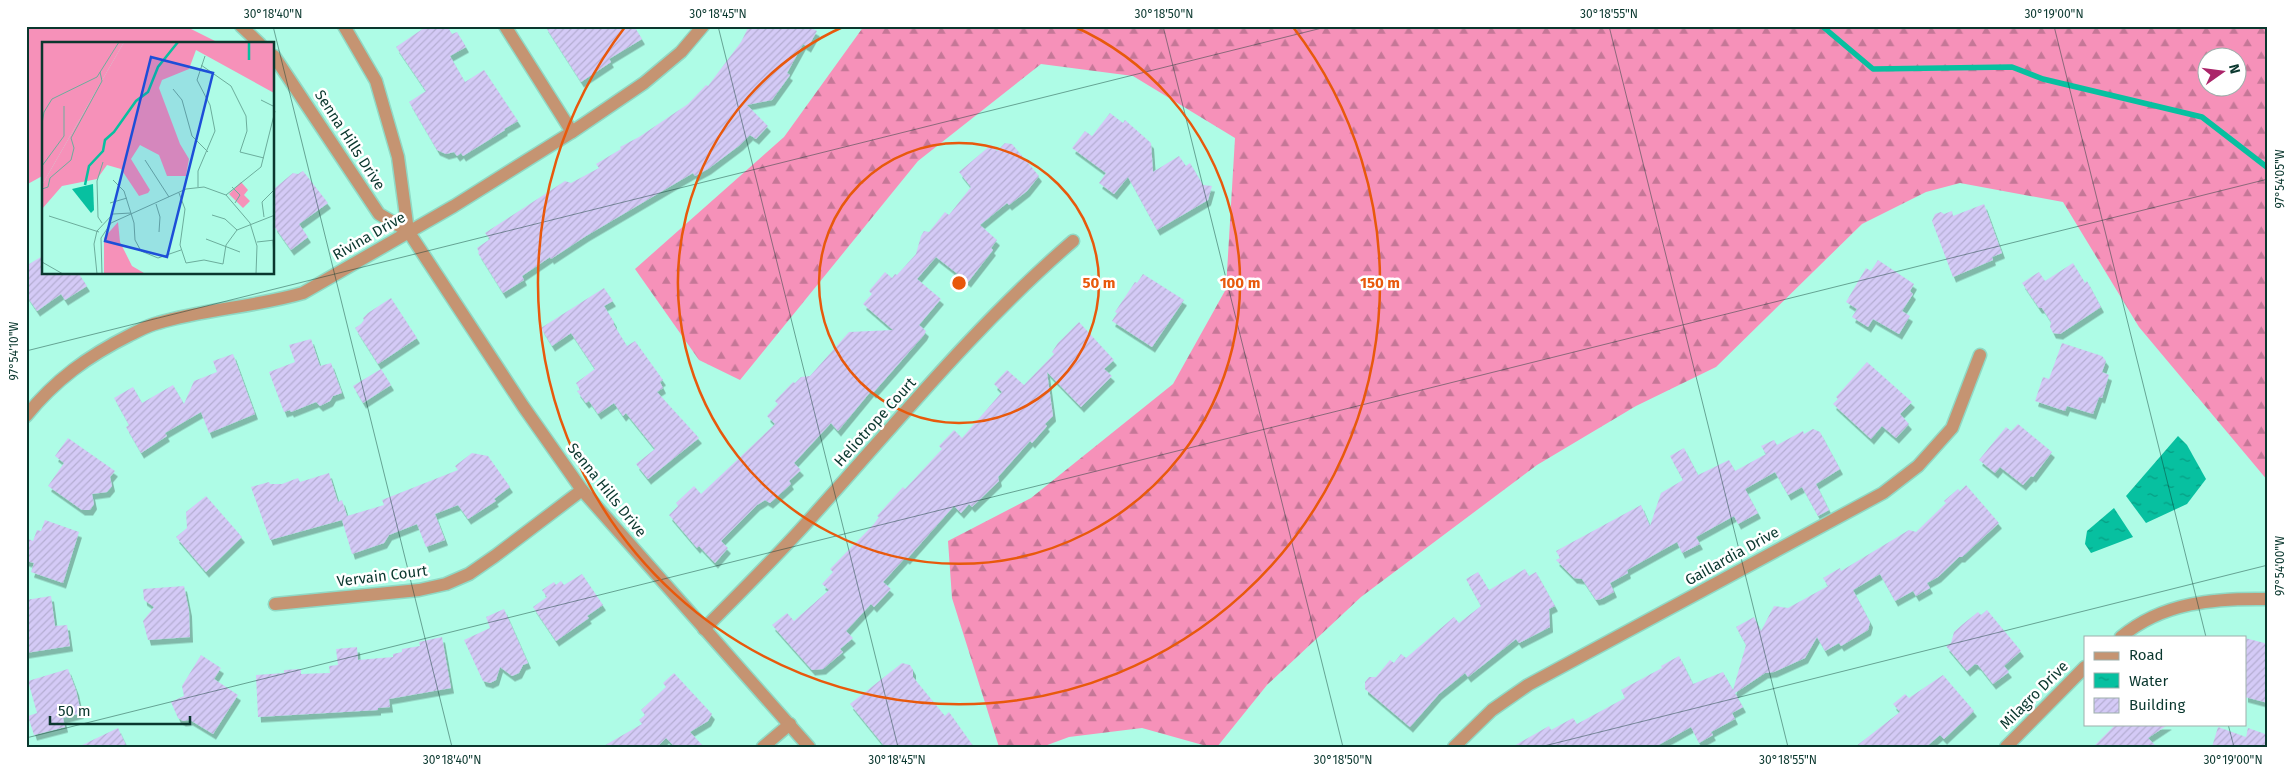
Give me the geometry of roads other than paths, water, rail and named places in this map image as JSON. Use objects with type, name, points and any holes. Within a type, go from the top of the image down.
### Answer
[{"type":"street","points":[[241,26],[258,42]]},
{"type":"street","name":"Senna Hills Drive","points":[[344,26],[376,81],[398,156],[408,231],[522,406],[582,490],[809,747]]},
{"type":"street","points":[[505,26],[572,132]]},
{"type":"street","name":"Rivina Drive","points":[[26,416],[47,391],[76,367],[110,345],[156,323],[201,312],[281,300],[303,293],[454,206],[572,132],[644,83],[682,52],[704,26]]},
{"type":"street","name":"Senna Hills Drive","points":[[275,58],[379,214],[408,231]]},
{"type":"street","name":"Heliotrope Court","points":[[704,629],[801,529],[893,425],[1027,281],[1073,241]]},
{"type":"street","name":"Gaillardia Drive","points":[[1454,747],[1492,710],[1528,685],[1883,493],[1918,466],[1952,428],[1980,355]]},
{"type":"street","name":"Vervain Court","points":[[275,604],[419,590],[446,584],[476,570],[582,490]]},
{"type":"street","points":[[2122,636],[2132,628],[2165,610],[2204,601],[2240,598],[2268,599]]},
{"type":"street","name":"Milagro Drive","points":[[2006,747],[2084,668]]},
{"type":"street","points":[[763,747],[790,724]]},
{"type":"water","points":[[2178,436],[2187,445],[2206,479],[2187,504],[2146,523],[2126,496]]},
{"type":"water","points":[[2114,508],[2133,537],[2091,553],[2085,544],[2087,531]]},
{"type":"waterway","points":[[1822,26],[1873,69],[2012,67],[2043,79],[2202,117],[2268,168]]}]
